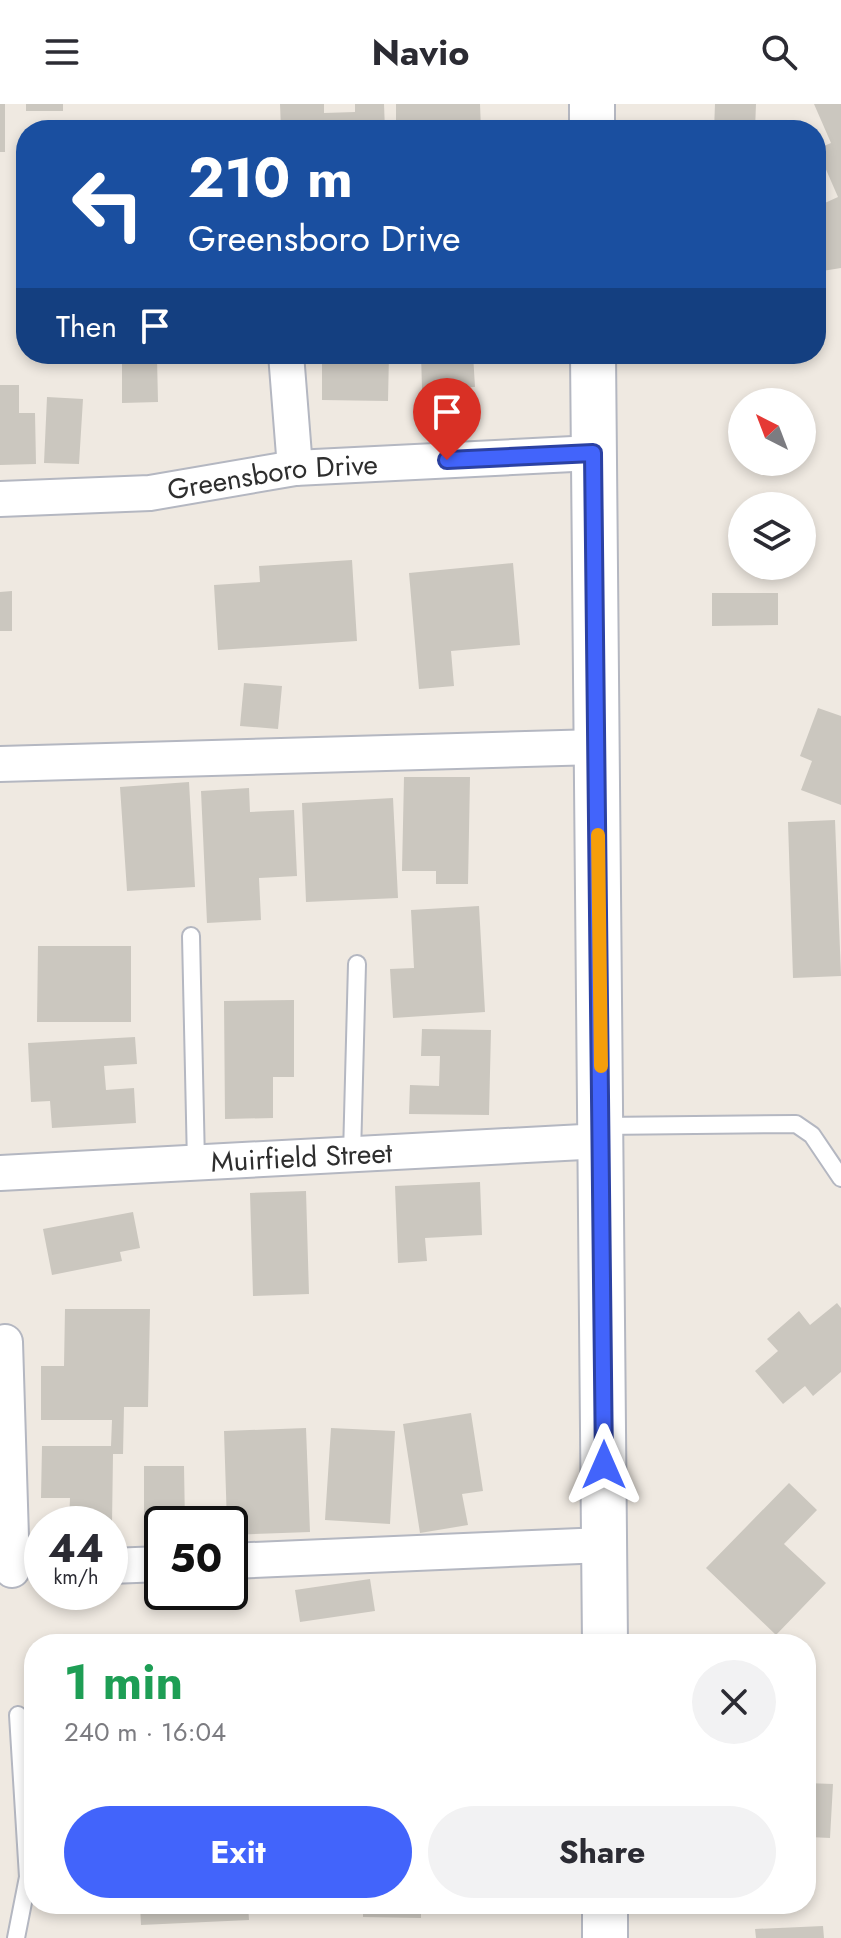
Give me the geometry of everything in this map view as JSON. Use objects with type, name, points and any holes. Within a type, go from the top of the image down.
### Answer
[{"type":"main road","points":[[593,364],[605,1634]]},
{"type":"main road","points":[[605,1914],[605,1938]]},
{"type":"street","points":[[287,364],[295,468]]},
{"type":"street","name":"Greensboro Drive","points":[[0,499],[150,493],[295,468],[593,453]]},
{"type":"street","points":[[0,764],[597,747]]},
{"type":"street","name":"Muirfield Street","points":[[0,1173],[352,1155],[602,1134]]},
{"type":"street","points":[[5,1342],[18,1570]]},
{"type":"street","points":[[248,1560],[604,1545]]},
{"type":"lane","points":[[191,936],[196,1163]]},
{"type":"lane","points":[[352,1155],[357,964]]},
{"type":"lane","points":[[602,1134],[796,1124],[812,1135],[841,1178]]},
{"type":"lane","points":[[18,1715],[24,1812]]},
{"type":"lane","points":[[16,1938],[24,1897]]},
{"type":"building","points":[[0,104],[5,104],[5,152],[0,152]]},
{"type":"building","points":[[26,104],[63,104],[63,111],[26,111]]},
{"type":"building","points":[[280,104],[324,104],[324,113],[355,112],[355,104],[384,104],[385,120],[281,120]]},
{"type":"building","points":[[396,104],[480,104],[481,120],[396,120]]},
{"type":"building","points":[[715,104],[756,104],[755,120],[714,120]]},
{"type":"building","points":[[814,104],[841,104],[841,268],[826,270],[826,202],[838,197],[826,170],[826,145],[831,143],[826,132],[826,120],[821,120]]},
{"type":"building","points":[[122,364],[157,364],[158,402],[122,403]]},
{"type":"building","points":[[322,364],[389,364],[388,401],[322,400]]},
{"type":"building","points":[[421,364],[474,364],[475,387],[422,389]]},
{"type":"building","points":[[0,385],[19,385],[19,413],[35,413],[36,464],[0,465]]},
{"type":"building","points":[[47,397],[83,399],[79,464],[44,463]]},
{"type":"building","points":[[352,560],[357,641],[218,650],[214,585],[260,582],[259,566]]},
{"type":"building","points":[[513,563],[520,645],[451,651],[454,686],[419,689],[409,573]]},
{"type":"building","points":[[12,591],[12,631],[0,631],[0,592]]},
{"type":"building","points":[[712,593],[778,593],[778,625],[712,626]]},
{"type":"building","points":[[244,683],[282,686],[278,729],[240,726]]},
{"type":"building","points":[[818,708],[841,716],[841,805],[801,790],[812,761],[800,756]]},
{"type":"building","points":[[404,777],[470,777],[468,884],[436,884],[436,871],[402,871]]},
{"type":"building","points":[[189,782],[195,887],[127,891],[120,787]]},
{"type":"building","points":[[249,788],[250,812],[294,810],[297,876],[259,878],[261,920],[207,923],[201,791]]},
{"type":"building","points":[[393,798],[398,898],[306,902],[302,803]]},
{"type":"building","points":[[835,820],[841,976],[793,978],[788,822]]},
{"type":"building","points":[[479,906],[485,1012],[393,1018],[390,969],[414,968],[411,910]]},
{"type":"building","points":[[38,946],[131,946],[131,1022],[37,1022]]},
{"type":"building","points":[[294,1000],[294,1077],[273,1077],[273,1118],[225,1119],[224,1001]]},
{"type":"building","points":[[422,1029],[491,1030],[489,1115],[409,1114],[410,1085],[439,1086],[440,1056],[421,1056]]},
{"type":"building","points":[[135,1037],[137,1064],[104,1066],[106,1090],[134,1088],[136,1123],[52,1128],[50,1101],[31,1102],[28,1043]]},
{"type":"building","points":[[480,1182],[482,1235],[425,1238],[427,1261],[398,1263],[395,1186]]},
{"type":"building","points":[[306,1191],[309,1294],[253,1296],[250,1193]]},
{"type":"building","points":[[133,1212],[140,1248],[120,1252],[122,1261],[52,1275],[43,1229]]},
{"type":"building","points":[[837,1303],[841,1308],[841,1372],[813,1396],[805,1386],[783,1404],[755,1371],[778,1351],[767,1339],[799,1311],[810,1325]]},
{"type":"building","points":[[65,1309],[150,1309],[148,1407],[124,1407],[123,1454],[113,1454],[112,1506],[70,1506],[70,1498],[41,1498],[42,1446],[111,1446],[112,1420],[41,1420],[41,1366],[64,1366]]},
{"type":"building","points":[[471,1413],[483,1491],[462,1494],[468,1525],[420,1533],[403,1424]]},
{"type":"building","points":[[306,1428],[310,1532],[248,1534],[248,1506],[226,1506],[224,1431]]},
{"type":"building","points":[[331,1428],[395,1431],[390,1524],[325,1520]]},
{"type":"building","points":[[144,1466],[184,1466],[185,1506],[144,1506]]},
{"type":"building","points":[[789,1483],[817,1510],[784,1544],[826,1583],[777,1634],[706,1568]]},
{"type":"building","points":[[370,1579],[375,1611],[300,1622],[295,1590]]},
{"type":"building","points":[[816,1783],[833,1784],[830,1838],[816,1837]]},
{"type":"building","points":[[140,1914],[249,1914],[249,1920],[141,1925]]},
{"type":"building","points":[[363,1914],[421,1914],[421,1918],[363,1917]]},
{"type":"building","points":[[823,1926],[824,1938],[756,1938],[755,1929]]},
{"type":"slow traffic","points":[[598,835],[601,1066]]},
{"type":"route","points":[[447,460],[593,453],[604,1465]]}]
